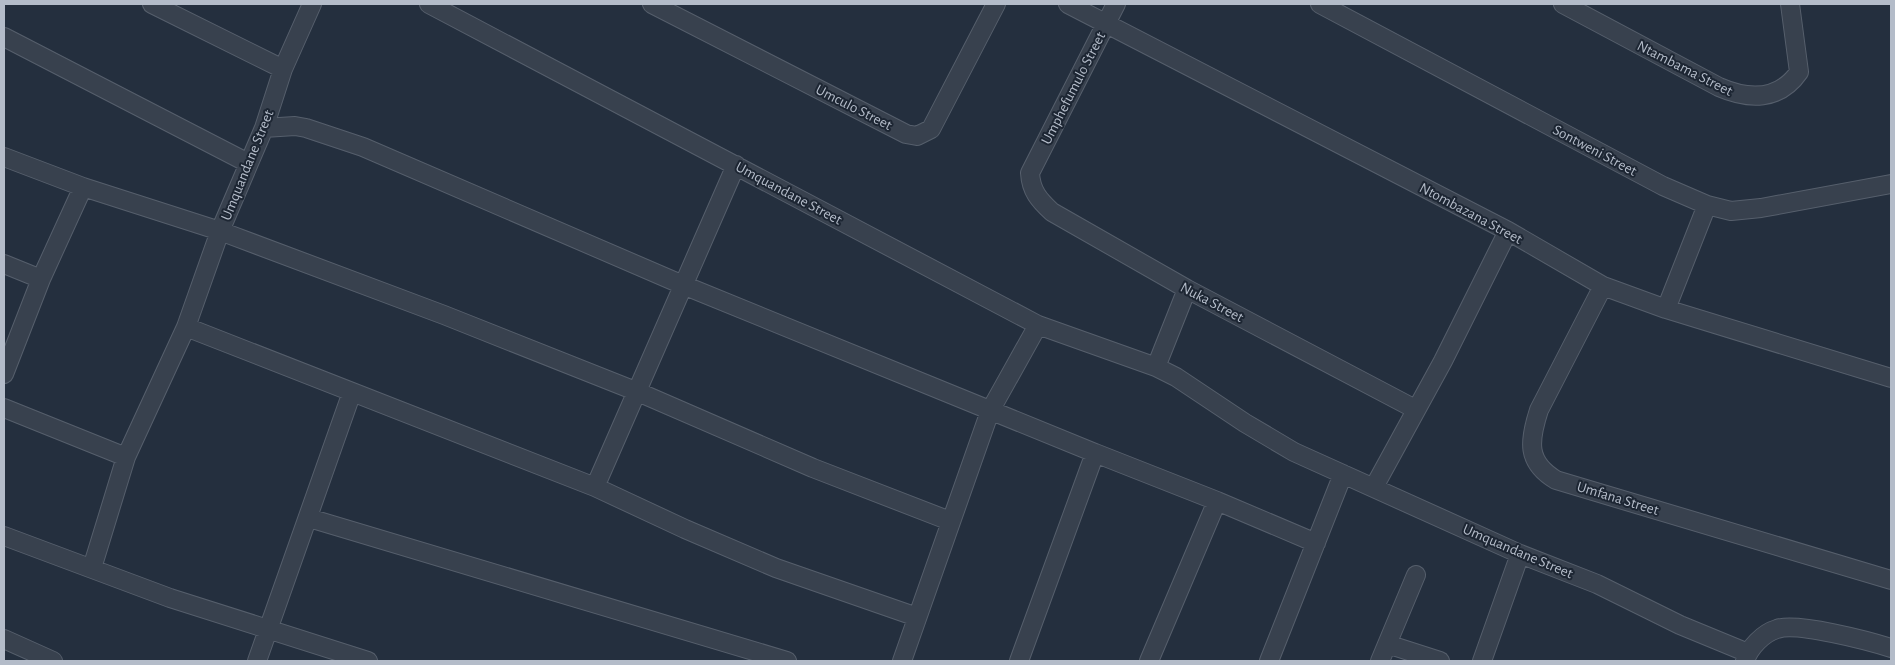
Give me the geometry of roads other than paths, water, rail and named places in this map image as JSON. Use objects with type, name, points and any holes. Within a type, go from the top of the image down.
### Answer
[{"type":"street","points":[[152,4],[283,69]]},
{"type":"street","name":"Umquandane Street","points":[[92,568],[126,457],[186,327],[220,231],[264,128],[283,69],[312,4]]},
{"type":"street","name":"Umquandane Street","points":[[429,4],[1038,325],[1156,367],[1192,387],[1268,438],[1294,452],[1520,554],[1597,584],[1746,657],[1766,634],[1783,627],[1870,641],[1891,648]]},
{"type":"street","name":"Umculo Street","points":[[652,4],[897,129],[917,136],[931,129],[996,4]]},
{"type":"street","name":"Ntombazana Street","points":[[1068,4],[1508,231],[1603,286],[1666,309],[1891,378]]},
{"type":"street","name":"Umphefumulo Street","points":[[1030,173],[1116,4]]},
{"type":"street","name":"Sontweni Street","points":[[1320,4],[1663,186],[1707,205],[1731,211],[1761,208],[1891,184]]},
{"type":"street","name":"Ntambama Street","points":[[1562,4],[1719,87],[1737,95],[1748,96],[1774,93],[1792,82],[1799,72],[1790,4]]},
{"type":"street","points":[[4,37],[248,163]]},
{"type":"street","points":[[264,128],[295,126],[321,131],[683,285],[990,411],[1217,501],[1316,543]]},
{"type":"street","points":[[4,157],[83,187],[220,231],[444,315],[638,392],[813,468],[950,521]]},
{"type":"street","points":[[595,487],[736,166]]},
{"type":"street","name":"Nuka Street","points":[[1030,173],[1033,191],[1038,199],[1052,212],[1187,289],[1416,409]]},
{"type":"street","points":[[4,374],[41,279],[83,187]]},
{"type":"street","points":[[1666,309],[1707,205]]},
{"type":"street","points":[[1374,488],[1443,361],[1508,231]]},
{"type":"street","points":[[4,264],[41,279]]},
{"type":"street","name":"Umfana Street","points":[[1603,286],[1539,410],[1532,443],[1536,462],[1541,470],[1566,482],[1891,580]]},
{"type":"street","points":[[1156,367],[1187,289]]},
{"type":"street","points":[[902,661],[990,411],[1038,325]]},
{"type":"street","points":[[186,327],[595,487],[776,568],[917,617]]},
{"type":"street","points":[[257,661],[352,392]]},
{"type":"street","points":[[4,408],[126,457]]},
{"type":"street","points":[[1018,661],[1095,453]]},
{"type":"street","points":[[1269,661],[1343,474]]},
{"type":"street","points":[[1150,661],[1217,501]]},
{"type":"street","points":[[309,518],[787,661]]},
{"type":"street","points":[[4,536],[170,598],[368,661]]},
{"type":"street","points":[[1482,661],[1520,554]]},
{"type":"street","points":[[1380,661],[1416,575]]},
{"type":"street","points":[[4,639],[53,661]]},
{"type":"street","points":[[1387,644],[1440,661]]}]
